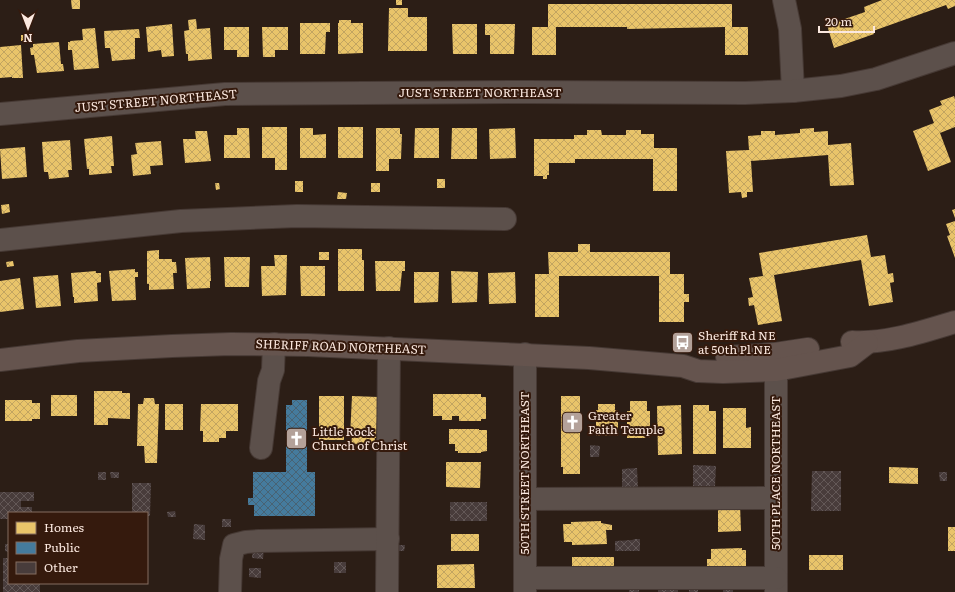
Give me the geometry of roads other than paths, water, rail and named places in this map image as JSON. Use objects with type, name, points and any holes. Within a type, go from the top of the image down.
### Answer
[{"type":"main road","name":"SHERIFF ROAD NORTHEAST","points":[[0,360],[112,349],[231,344],[274,344],[589,358],[683,366],[698,371],[722,372],[775,362],[850,356],[867,343],[913,334],[955,322]]},
{"type":"street","points":[[784,0],[790,29],[793,91]]},
{"type":"street","name":"JUST STREET NORTHEAST","points":[[0,114],[225,94],[745,93],[793,91],[841,86],[876,79],[955,53]]},
{"type":"street","points":[[0,240],[181,221],[297,216],[505,220]]},
{"type":"street","points":[[261,448],[269,381],[273,370],[274,344]]},
{"type":"street","points":[[387,592],[389,348]]},
{"type":"street","name":"50TH STREET NORTHEAST","points":[[525,354],[525,585]]},
{"type":"street","name":"50TH PLACE NORTHEAST","points":[[775,362],[776,585]]},
{"type":"street","points":[[525,499],[776,498]]},
{"type":"street","points":[[230,592],[231,559],[234,545],[259,541],[388,539]]},
{"type":"street","points":[[525,585],[776,585]]},
{"type":"place","name":"Sheriff Rd NE at 50th Pl NE","points":[[682,343]]},
{"type":"place","name":"Greater Faith Temple","points":[[573,423]]},
{"type":"place","name":"Little Rock Church of Christ","points":[[297,439]]}]
